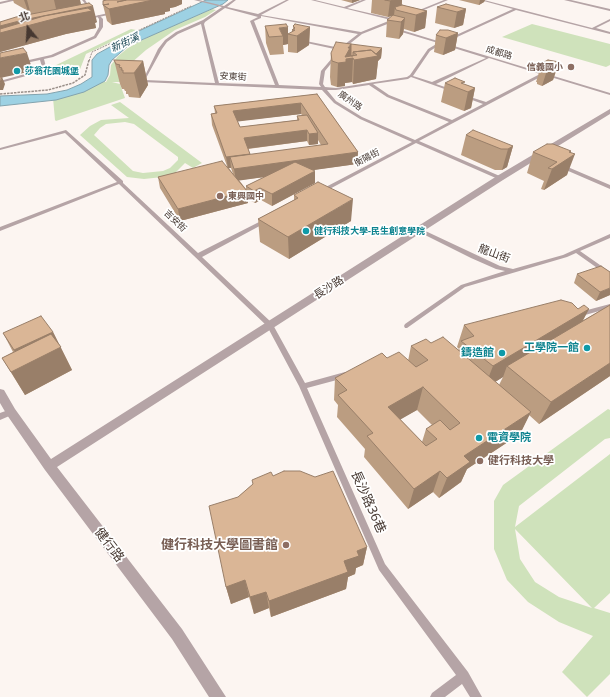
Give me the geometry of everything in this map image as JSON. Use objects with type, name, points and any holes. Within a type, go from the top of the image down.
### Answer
[{"type":"street","points":[[0,3],[15,0]]},
{"type":"street","points":[[566,0],[610,10]]},
{"type":"street","points":[[78,20],[121,12]]},
{"type":"street","name":"長沙路","points":[[49,466],[500,178],[610,111]]},
{"type":"street","name":"健行路","points":[[0,393],[11,412],[49,466],[178,634],[218,697]]},
{"type":"lane","points":[[83,0],[88,5]]},
{"type":"lane","points":[[195,0],[258,15],[361,33]]},
{"type":"lane","points":[[217,84],[202,24],[221,7],[235,0]]},
{"type":"lane","points":[[278,87],[262,40],[252,21],[260,17],[258,15],[288,0]]},
{"type":"lane","points":[[312,0],[394,20]]},
{"type":"lane","points":[[343,8],[365,0]]},
{"type":"lane","points":[[407,15],[447,0]]},
{"type":"lane","points":[[481,0],[610,33]]},
{"type":"lane","points":[[487,104],[412,76],[429,50],[434,46],[515,8]]},
{"type":"lane","points":[[14,64],[42,59],[95,36],[101,26],[101,19],[99,16]]},
{"type":"lane","points":[[322,88],[321,84],[323,71],[341,49],[361,33],[400,18]]},
{"type":"lane","points":[[592,29],[610,20]]},
{"type":"lane","name":"安東街","points":[[204,21],[177,33],[166,41],[160,49],[143,82],[336,89],[408,78],[412,76]]},
{"type":"lane","name":"成都路","points":[[384,25],[610,94]]},
{"type":"lane","points":[[299,40],[341,49]]},
{"type":"lane","points":[[432,84],[488,58]]},
{"type":"lane","points":[[0,82],[40,71],[44,67],[42,59]]},
{"type":"lane","name":"衡陽街","points":[[317,194],[544,74]]},
{"type":"lane","points":[[370,84],[388,96],[453,122]]},
{"type":"lane","name":"廣州路","points":[[322,88],[335,102],[361,118],[500,178]]},
{"type":"lane","name":"吉安街","points":[[2,149],[66,131],[270,325]]},
{"type":"lane","points":[[0,142],[2,149]]},
{"type":"lane","points":[[536,156],[544,159]]},
{"type":"lane","points":[[558,165],[610,187]]},
{"type":"lane","points":[[0,229],[121,182]]},
{"type":"lane","points":[[198,256],[268,220]]},
{"type":"lane","name":"龍山街","points":[[419,230],[498,268],[513,271],[565,256],[610,236]]},
{"type":"lane","points":[[576,251],[610,275]]},
{"type":"lane","points":[[407,326],[463,286],[513,271]]},
{"type":"lane","points":[[572,317],[610,306]]},
{"type":"lane","name":"長沙路36巷","points":[[270,325],[303,386],[382,567],[464,676],[476,697]]},
{"type":"lane","points":[[303,386],[355,373]]},
{"type":"lane","points":[[0,418],[11,412]]},
{"type":"lane","points":[[436,697],[464,676]]},
{"type":"path","points":[[0,94],[48,90],[73,83],[85,75],[92,52],[191,6]]},
{"type":"green space","points":[[212,9],[216,10],[205,17],[175,30],[146,50],[130,64],[121,82],[112,82],[120,84],[125,98],[56,121],[55,120],[53,98],[98,81],[106,82],[110,75],[111,65],[118,56],[128,48],[150,36]]},
{"type":"green space","points":[[532,24],[610,44],[610,65],[606,67],[502,37]]},
{"type":"green space","points":[[131,29],[136,30],[86,54],[77,77],[50,68]]},
{"type":"green space","points":[[120,102],[202,163],[193,168],[185,163],[172,176],[144,179],[127,177],[80,135],[90,126],[101,120],[129,118],[111,105]],"holes":[[[125,122],[134,124],[178,157],[178,160],[170,168],[163,171],[143,173],[133,171],[94,135],[106,124]]]},
{"type":"green space","points":[[608,409],[610,410],[610,438],[605,439],[519,506],[515,527],[610,454],[610,593],[594,608],[610,613],[610,674],[587,697],[562,672],[593,636],[559,622],[528,602],[507,580],[494,549],[494,501],[503,485]],"holes":[[[515,529],[592,608],[559,597],[535,582],[520,559]]]},
{"type":"water","name":"新街溪","points":[[206,0],[228,0],[223,4],[128,46],[112,60],[109,65],[108,75],[105,81],[84,92],[56,100],[0,106],[0,96],[47,94],[67,90],[81,84],[92,77],[92,60],[97,54],[141,30]]},
{"type":"building","points":[[106,0],[126,0],[117,2],[127,0],[153,0],[109,9],[103,5],[103,1]]},
{"type":"building","points":[[89,3],[93,6],[0,26],[0,22],[16,17]]},
{"type":"building","points":[[446,4],[466,9],[457,12],[437,7]]},
{"type":"building","points":[[402,5],[427,11],[416,15],[396,10],[395,7]]},
{"type":"building","points":[[88,8],[92,11],[61,17],[0,33],[0,29],[44,16]]},
{"type":"building","points":[[393,15],[405,18],[401,22],[387,20]]},
{"type":"building","points":[[286,24],[288,27],[279,28],[283,36],[269,37],[265,26]]},
{"type":"building","points":[[295,24],[310,27],[297,36],[288,34],[295,30],[292,30],[295,28],[293,26]]},
{"type":"building","points":[[440,30],[448,30],[458,33],[446,38],[436,35]]},
{"type":"building","points":[[336,42],[351,44],[345,57],[357,55],[353,52],[371,50],[378,56],[354,60],[353,58],[346,59],[346,62],[338,63],[332,61],[331,53]]},
{"type":"building","points":[[351,44],[382,48],[376,54],[371,50],[353,52],[353,56],[351,56]]},
{"type":"building","points":[[23,48],[27,53],[0,58],[0,53]]},
{"type":"building","points":[[114,60],[143,61],[134,73],[123,73],[123,70],[121,70],[122,68],[119,67],[120,65],[116,64]]},
{"type":"building","points":[[548,60],[559,62],[548,67],[542,66],[545,64],[542,63]]},
{"type":"building","points":[[455,78],[465,82],[461,83],[475,88],[468,92],[445,83]]},
{"type":"building","points":[[317,94],[358,152],[234,169],[230,157],[328,144],[301,103],[233,111],[240,127],[299,120],[297,116],[307,115],[318,133],[309,134],[307,130],[244,138],[250,154],[226,157],[211,114],[217,113],[214,106]]},
{"type":"building","points":[[473,130],[513,146],[508,149],[501,149],[466,135]]},
{"type":"building","points":[[547,144],[553,144],[575,154],[552,169],[548,168],[557,162],[533,152]]},
{"type":"building","points":[[222,161],[247,191],[178,209],[158,177]]},
{"type":"building","points":[[295,162],[315,171],[272,194],[260,188],[254,191],[246,186]]},
{"type":"building","points":[[318,182],[353,199],[288,237],[258,219],[298,198],[294,195]]},
{"type":"building","points":[[601,266],[610,272],[610,288],[600,292],[577,274]]},
{"type":"building","points":[[561,300],[572,303],[578,309],[584,305],[589,309],[493,366],[461,341],[474,336],[464,325]]},
{"type":"building","name":"工學院一館","points":[[610,305],[610,363],[551,402],[507,366]]},
{"type":"building","points":[[41,316],[53,332],[14,350],[3,333]]},
{"type":"building","points":[[51,334],[61,347],[11,372],[2,358]]},
{"type":"building","name":"電資學院","points":[[443,337],[531,412],[464,456],[470,462],[447,478],[440,471],[414,489],[367,436],[373,433],[338,395],[347,390],[335,378],[382,353],[387,358],[399,352],[416,367],[428,360],[411,346],[426,339],[431,343]],"holes":[[[423,387],[460,423],[450,430],[440,420],[426,429],[437,439],[426,446],[388,407]]]},
{"type":"building","name":"健行科技大學圖書館","points":[[284,471],[300,471],[315,477],[333,471],[367,547],[357,551],[359,556],[344,561],[348,572],[269,601],[266,592],[250,597],[245,580],[226,587],[209,506],[238,497],[253,484],[252,480],[271,472],[273,476]]},
{"type":"place","name":"信義國小","points":[[571,67]]},
{"type":"place","name":"莎翁花園城堡","points":[[17,71]]},
{"type":"place","name":"東興國中","points":[[220,196]]},
{"type":"place","name":"健行科技大學-民生創意學院","points":[[306,231]]},
{"type":"place","name":"工學院一館","points":[[587,348]]},
{"type":"place","name":"鑄造館","points":[[502,353]]},
{"type":"place","name":"電資學院","points":[[479,438]]},
{"type":"place","name":"健行科技大學","points":[[480,461]]},
{"type":"place","name":"健行科技大學圖書館","points":[[286,545]]}]
